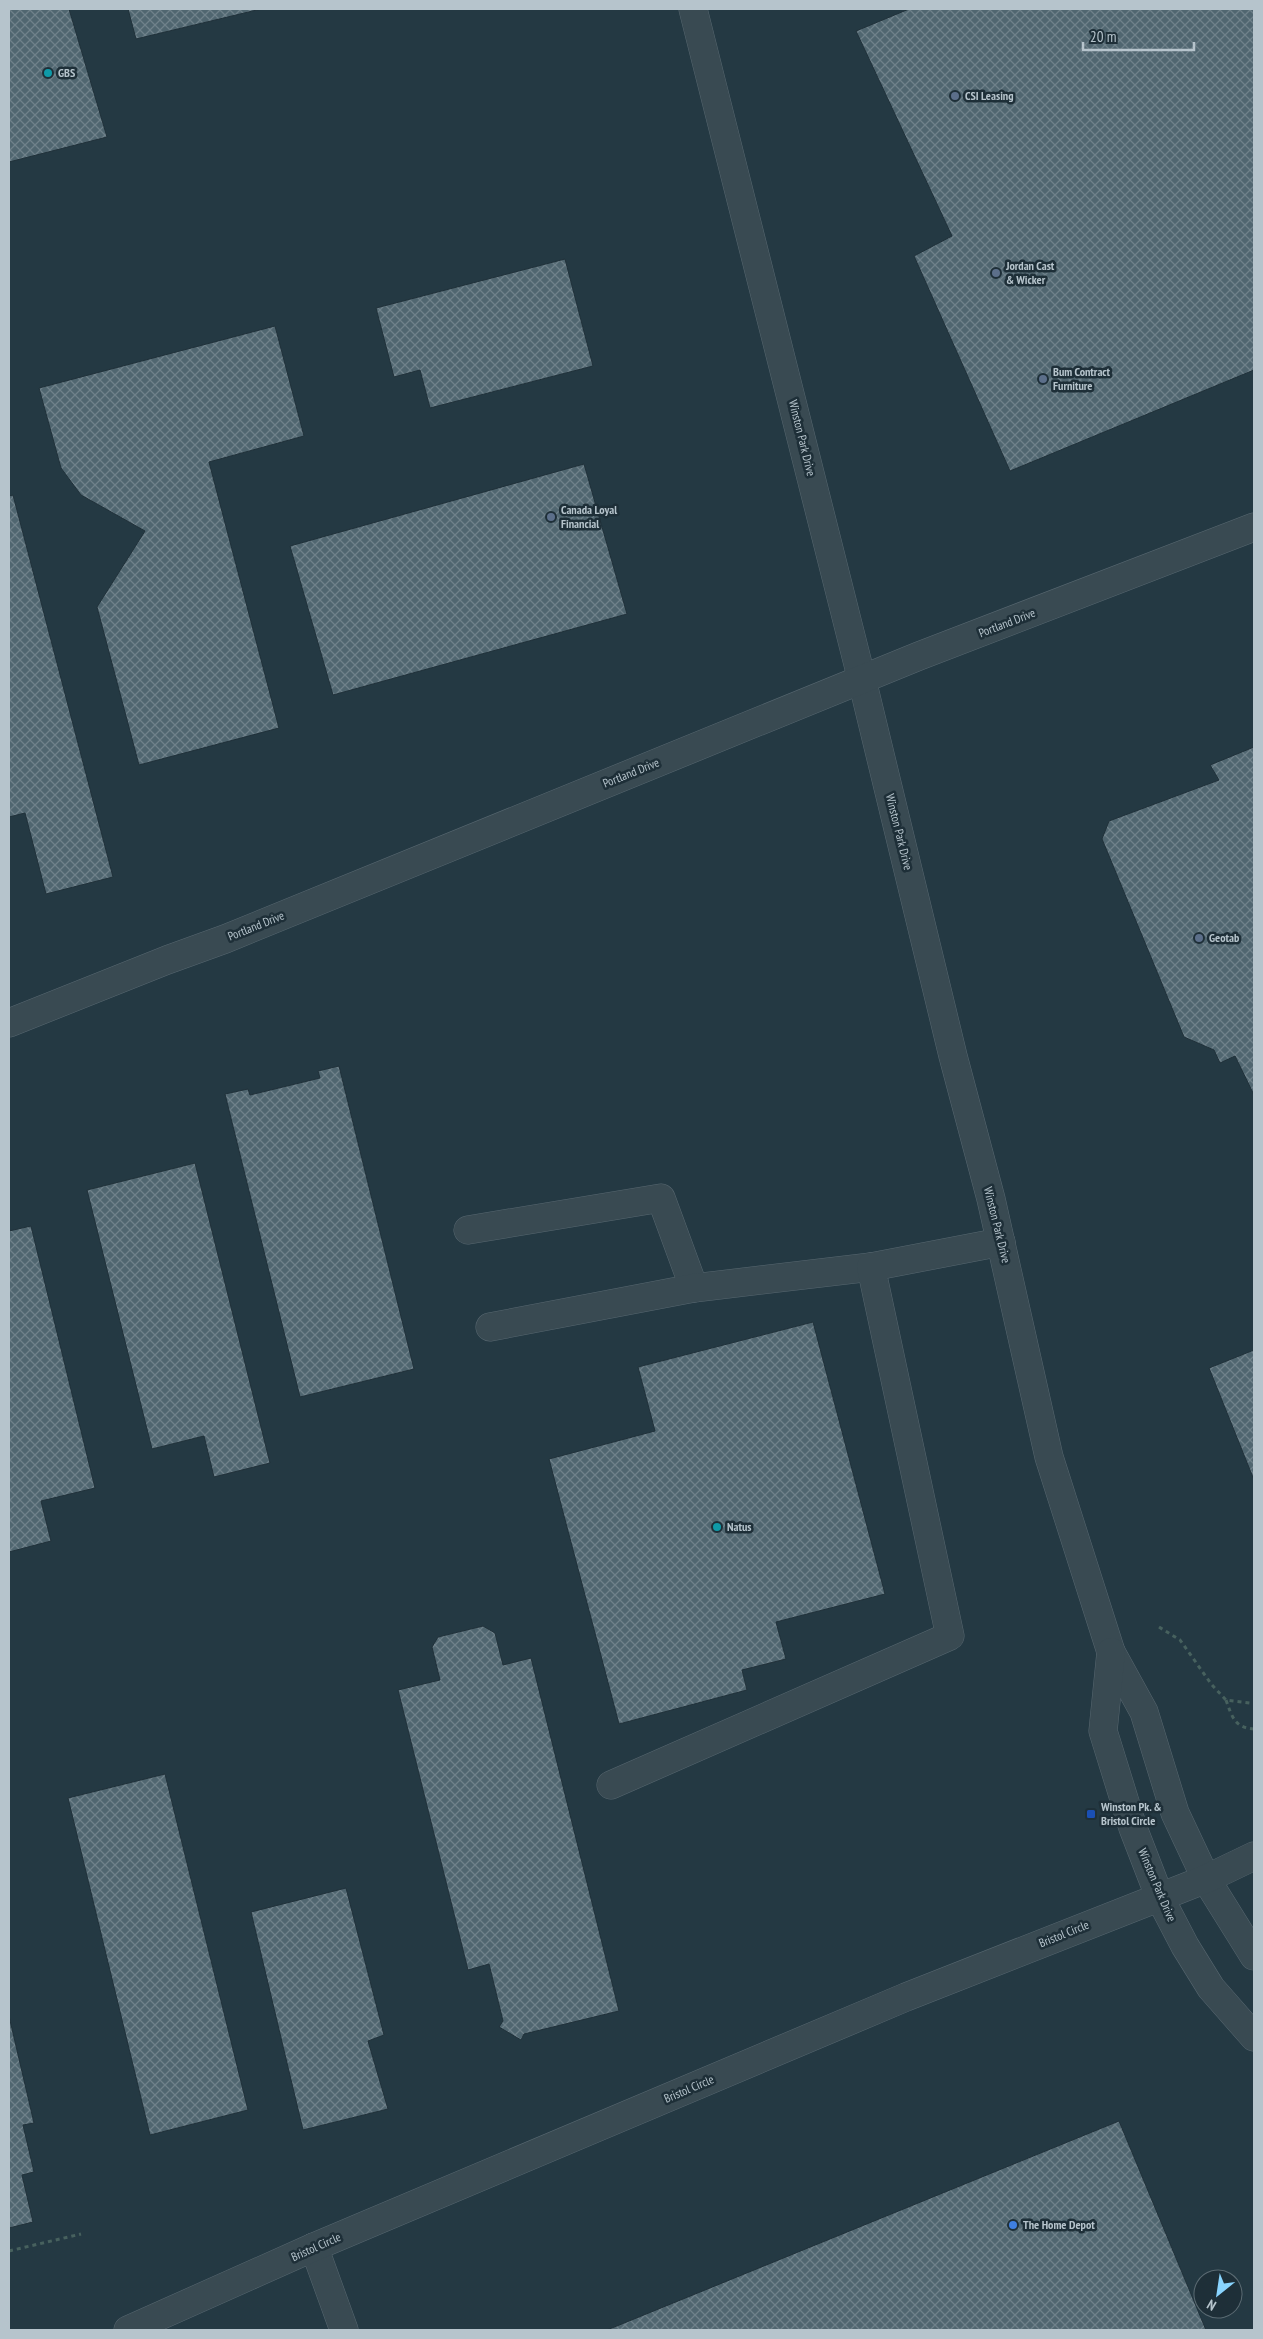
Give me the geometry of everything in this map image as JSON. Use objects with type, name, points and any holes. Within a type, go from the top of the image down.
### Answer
[{"type":"street","name":"Winston Park Drive","points":[[699,10],[951,1047],[1001,1242],[1049,1457],[1111,1652],[1144,1712],[1170,1800],[1206,1879],[1236,1931],[1254,1956]]},
{"type":"street","name":"Portland Drive","points":[[9,1023],[225,939],[862,680],[1254,527]]},
{"type":"street","points":[[468,1230],[661,1198],[694,1288]]},
{"type":"street","points":[[490,1327],[694,1288],[871,1267],[1001,1242]]},
{"type":"street","points":[[611,1785],[950,1636],[871,1267]]},
{"type":"street","name":"Winston Park Drive","points":[[1111,1652],[1103,1731],[1133,1828],[1160,1898],[1184,1946],[1210,1988],[1254,2036]]},
{"type":"street","name":"Bristol Circle","points":[[128,2330],[314,2247],[906,1997],[1160,1898],[1254,1856]]},
{"type":"street","points":[[314,2247],[344,2330]]},
{"type":"path","points":[[1159,1627],[1180,1640],[1212,1685],[1226,1700],[1232,1720],[1243,1729],[1254,1729]]},
{"type":"path","points":[[1226,1700],[1250,1703]]},
{"type":"path","points":[[9,2251],[81,2234]]},
{"type":"building","name":"GBS","points":[[9,9],[69,9],[107,137],[9,162]]},
{"type":"building","points":[[128,9],[261,9],[136,39]]},
{"type":"building","points":[[909,9],[1254,9],[1254,370],[1010,471],[914,256],[952,236],[856,31]]},
{"type":"building","points":[[565,259],[593,366],[430,408],[420,370],[394,377],[376,308]]},
{"type":"building","points":[[275,326],[304,436],[209,462],[279,728],[139,765],[97,607],[145,531],[81,495],[61,468],[39,388]]},
{"type":"building","points":[[584,464],[627,614],[333,695],[290,546]]},
{"type":"building","points":[[13,495],[113,877],[46,894],[25,813],[9,817],[9,496]]},
{"type":"building","name":"Geotab","points":[[1254,747],[1254,1095],[1235,1056],[1220,1063],[1214,1050],[1184,1037],[1102,839],[1109,821],[1219,780],[1210,765]]},
{"type":"building","points":[[339,1066],[414,1369],[300,1397],[225,1094],[248,1089],[250,1095],[320,1078],[318,1071]]},
{"type":"building","points":[[195,1163],[270,1463],[214,1477],[204,1436],[152,1449],[87,1190]]},
{"type":"building","points":[[31,1226],[95,1488],[41,1501],[51,1541],[9,1552],[9,1231]]},
{"type":"building","name":"Natus","points":[[813,1322],[885,1594],[776,1622],[786,1659],[742,1670],[747,1690],[619,1724],[549,1459],[655,1431],[638,1367]]},
{"type":"building","points":[[1254,1350],[1254,1480],[1209,1368]]},
{"type":"building","points":[[483,1626],[495,1633],[503,1665],[531,1658],[619,2011],[524,2034],[521,2040],[499,2027],[503,2021],[489,1964],[468,1970],[398,1690],[440,1680],[432,1647],[438,1637]]},
{"type":"building","points":[[165,1774],[248,2110],[150,2135],[68,1798]]},
{"type":"building","points":[[346,1888],[384,2035],[368,2041],[388,2109],[303,2130],[251,1912]]},
{"type":"building","points":[[9,2016],[34,2123],[23,2125],[34,2172],[22,2175],[33,2222],[9,2228]]},
{"type":"building","name":"The Home Depot","points":[[1119,2121],[1193,2299],[1193,2319],[1201,2319],[1206,2330],[607,2330]]},
{"type":"place","name":"GBS","points":[[48,73]]},
{"type":"place","name":"CSI Leasing","points":[[955,96]]},
{"type":"place","name":"Jordan Cast & Wicker","points":[[996,273]]},
{"type":"place","name":"Bum Contract Furniture","points":[[1043,379]]},
{"type":"place","name":"Canada Loyal Financial","points":[[551,517]]},
{"type":"place","name":"Geotab","points":[[1199,938]]},
{"type":"place","name":"Natus","points":[[717,1527]]},
{"type":"place","name":"Winston Pk. & Bristol Circle","points":[[1091,1814]]},
{"type":"place","name":"The Home Depot","points":[[1013,2225]]}]
